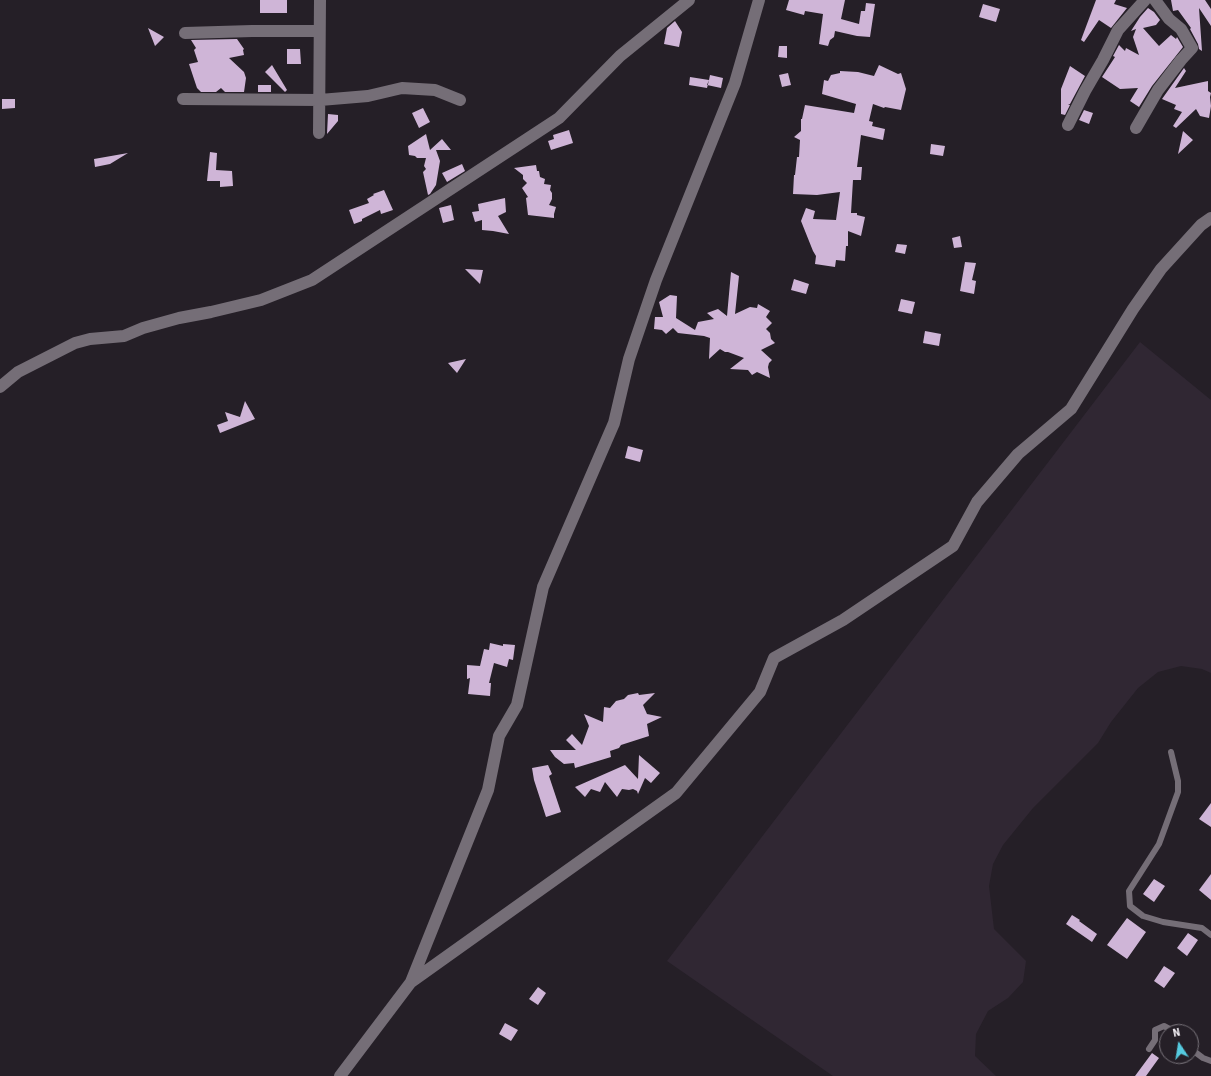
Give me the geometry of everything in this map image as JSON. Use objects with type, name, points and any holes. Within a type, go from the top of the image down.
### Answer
[{"type":"street","points":[[319,133],[320,0]]},
{"type":"street","points":[[0,387],[18,372],[75,343],[90,339],[124,336],[143,328],[179,318],[261,300],[312,280],[559,118],[620,56],[689,0]]},
{"type":"street","points":[[340,1076],[411,982],[488,790],[499,736],[517,705],[543,587],[614,423],[629,359],[656,280],[735,83],[759,0]]},
{"type":"street","points":[[1068,125],[1118,30],[1145,0]]},
{"type":"street","points":[[1136,128],[1158,90],[1180,60],[1192,48],[1182,29],[1169,19],[1155,0]]},
{"type":"street","points":[[185,33],[318,31]]},
{"type":"street","points":[[183,99],[320,100],[368,96],[402,88],[435,90],[460,100]]},
{"type":"street","points":[[411,982],[676,793],[760,692],[774,658],[843,620],[952,546],[977,502],[1018,454],[1071,409],[1133,309],[1161,269],[1201,225],[1211,218]]},
{"type":"lane","points":[[1171,752],[1178,782],[1178,792],[1159,844],[1129,891],[1130,906],[1143,916],[1163,922],[1202,928],[1211,935]]},
{"type":"lane","points":[[1149,1049],[1155,1040],[1155,1030],[1159,1028]]},
{"type":"lane","points":[[1199,1055],[1211,1061]]},
{"type":"shaded area","points":[[1140,342],[1211,400],[1211,673],[1202,669],[1181,666],[1158,672],[1138,688],[1111,722],[1098,743],[1033,808],[1003,845],[993,864],[989,886],[994,929],[1026,961],[1023,982],[1008,998],[988,1011],[976,1034],[975,1056],[996,1076],[833,1076],[667,961]]},
{"type":"building","points":[[260,0],[287,0],[287,13],[260,13]]},
{"type":"building","points":[[789,0],[845,0],[841,19],[859,24],[861,11],[865,11],[866,3],[875,4],[870,37],[857,36],[835,31],[834,37],[830,40],[828,46],[819,44],[823,14],[805,11],[804,15],[786,10]]},
{"type":"building","points":[[1096,0],[1116,0],[1114,4],[1127,8],[1111,28],[1099,20],[1084,42],[1081,40]]},
{"type":"building","points":[[1171,0],[1205,0],[1211,9],[1211,26],[1199,8],[1202,51],[1199,49],[1190,29],[1191,28],[1178,10],[1173,11]]},
{"type":"building","points":[[983,4],[1000,9],[996,22],[979,17]]},
{"type":"building","points":[[1148,8],[1154,12],[1160,20],[1156,25],[1143,28],[1159,46],[1171,35],[1176,39],[1177,37],[1183,47],[1152,86],[1139,107],[1130,101],[1138,88],[1120,89],[1102,77],[1115,57],[1113,56],[1119,45],[1125,51],[1126,48],[1139,55],[1133,37],[1136,29],[1131,31]]},
{"type":"building","points":[[675,21],[682,32],[679,47],[664,44],[667,28]]},
{"type":"building","points":[[148,28],[164,37],[155,46]]},
{"type":"building","points":[[237,39],[244,49],[244,55],[229,58],[244,72],[246,78],[244,92],[225,92],[221,88],[216,92],[201,92],[197,88],[189,64],[198,62],[194,50],[196,48],[191,40]]},
{"type":"building","points":[[779,46],[787,46],[787,58],[778,57]]},
{"type":"building","points":[[287,49],[300,49],[301,64],[287,64]]},
{"type":"building","points":[[272,65],[287,90],[285,92],[265,72]]},
{"type":"building","points":[[879,65],[898,74],[901,73],[906,89],[901,110],[884,108],[873,104],[869,121],[873,122],[872,126],[885,129],[883,140],[861,135],[857,167],[862,167],[861,180],[853,180],[851,213],[857,213],[857,215],[865,217],[861,236],[848,231],[848,246],[846,246],[845,261],[836,260],[835,267],[815,264],[816,256],[801,221],[806,208],[815,211],[813,219],[836,220],[840,192],[817,195],[793,194],[794,175],[797,157],[799,157],[800,140],[794,137],[801,131],[801,119],[805,105],[854,113],[856,104],[822,94],[824,80],[828,81],[831,75],[840,73],[840,71],[858,72],[874,76]]},
{"type":"building","points":[[1070,66],[1085,76],[1070,104],[1068,104],[1070,105],[1065,115],[1061,114],[1061,89]]},
{"type":"building","points":[[1184,68],[1186,71],[1175,88],[1208,81],[1208,91],[1211,93],[1211,106],[1209,118],[1200,116],[1196,109],[1176,128],[1173,126],[1182,112],[1174,109],[1176,105],[1162,99]]},
{"type":"building","points":[[788,73],[791,85],[782,87],[779,75]]},
{"type":"building","points":[[710,75],[723,78],[721,88],[708,85],[707,88],[689,85],[690,77],[709,80]]},
{"type":"building","points":[[258,85],[271,85],[271,92],[258,92]]},
{"type":"building","points":[[2,99],[15,99],[15,108],[2,109]]},
{"type":"building","points":[[423,108],[430,122],[419,128],[412,113]]},
{"type":"building","points":[[1084,110],[1093,113],[1089,124],[1079,120]]},
{"type":"building","points":[[328,114],[338,115],[338,121],[327,134]]},
{"type":"building","points":[[569,130],[573,143],[551,150],[548,141],[554,139],[553,135]]},
{"type":"building","points":[[1183,131],[1193,140],[1178,154]]},
{"type":"building","points":[[426,134],[430,150],[442,139],[451,150],[436,150],[440,161],[436,185],[428,195],[423,172],[426,169],[424,166],[426,158],[417,158],[409,155],[408,146]]},
{"type":"building","points":[[931,144],[945,146],[943,156],[930,154]]},
{"type":"building","points":[[210,152],[217,153],[216,170],[232,171],[233,186],[220,187],[220,181],[207,181]]},
{"type":"building","points":[[128,153],[110,164],[95,167],[94,159]]},
{"type":"building","points":[[462,164],[465,171],[447,182],[442,173]]},
{"type":"building","points":[[536,165],[540,177],[545,179],[544,184],[551,185],[550,190],[552,193],[552,199],[549,205],[556,207],[554,218],[528,215],[526,198],[528,197],[522,188],[527,183],[523,179],[523,175],[514,168]]},
{"type":"building","points":[[384,190],[393,210],[381,214],[380,210],[354,224],[349,210],[369,203],[367,199],[374,195],[373,194]]},
{"type":"building","points":[[505,198],[506,212],[498,216],[509,234],[482,230],[482,220],[475,222],[472,212],[479,211],[478,204]]},
{"type":"building","points":[[451,205],[454,220],[443,223],[439,208]]},
{"type":"building","points":[[960,236],[962,247],[954,248],[952,238]]},
{"type":"building","points":[[897,244],[907,245],[905,254],[895,252]]},
{"type":"building","points":[[965,262],[976,263],[972,280],[976,281],[974,294],[960,291]]},
{"type":"building","points":[[465,269],[483,270],[480,284]]},
{"type":"building","points":[[731,272],[739,276],[735,314],[750,307],[757,308],[758,304],[770,311],[766,317],[772,323],[766,329],[770,333],[771,339],[775,343],[761,350],[772,360],[768,367],[770,378],[757,372],[752,375],[748,370],[730,369],[744,358],[720,349],[709,359],[710,338],[678,333],[673,328],[666,334],[662,330],[654,329],[655,317],[663,317],[659,302],[670,295],[677,296],[676,318],[695,330],[698,322],[714,319],[707,313],[718,309],[727,316]]},
{"type":"building","points":[[794,279],[809,284],[806,294],[791,290]]},
{"type":"building","points":[[901,299],[915,302],[912,314],[898,311]]},
{"type":"building","points":[[925,331],[941,334],[939,346],[923,343]]},
{"type":"building","points":[[466,359],[457,373],[448,363]]},
{"type":"building","points":[[245,401],[255,419],[220,433],[217,425],[228,421],[225,412],[240,417]]},
{"type":"building","points":[[628,446],[643,450],[640,462],[625,458]]},
{"type":"building","points":[[490,643],[503,646],[503,644],[515,645],[513,660],[509,659],[507,667],[494,663],[489,683],[491,683],[490,696],[468,694],[470,678],[467,679],[467,665],[480,666],[484,649],[489,650]]},
{"type":"building","points":[[638,693],[639,695],[655,693],[643,705],[647,714],[662,717],[647,724],[649,736],[621,745],[619,748],[610,751],[611,757],[575,768],[574,763],[564,764],[555,757],[550,750],[576,750],[566,740],[572,734],[582,745],[589,726],[584,714],[603,722],[604,707],[610,708],[616,701],[624,699],[628,695]]},
{"type":"building","points":[[639,755],[660,773],[651,783],[645,778],[638,794],[637,791],[633,789],[622,789],[617,797],[605,782],[600,792],[591,789],[585,797],[575,787],[625,765],[638,779]]},
{"type":"building","points":[[548,765],[552,774],[549,776],[561,812],[546,817],[534,780],[532,768]]},
{"type":"building","points":[[1211,803],[1211,827],[1199,819]]},
{"type":"building","points":[[1211,874],[1211,900],[1199,890]]},
{"type":"building","points":[[1154,879],[1165,886],[1154,902],[1143,894]]},
{"type":"building","points":[[1072,915],[1097,934],[1092,942],[1066,924]]},
{"type":"building","points":[[1127,918],[1146,932],[1127,959],[1107,945]]},
{"type":"building","points":[[1188,933],[1198,940],[1187,956],[1177,948]]},
{"type":"building","points":[[1164,966],[1175,973],[1164,988],[1154,981]]},
{"type":"building","points":[[538,987],[546,993],[538,1005],[529,999]]},
{"type":"building","points":[[505,1023],[518,1030],[511,1041],[499,1034]]},
{"type":"building","points":[[1152,1053],[1159,1058],[1146,1076],[1135,1076]]}]
